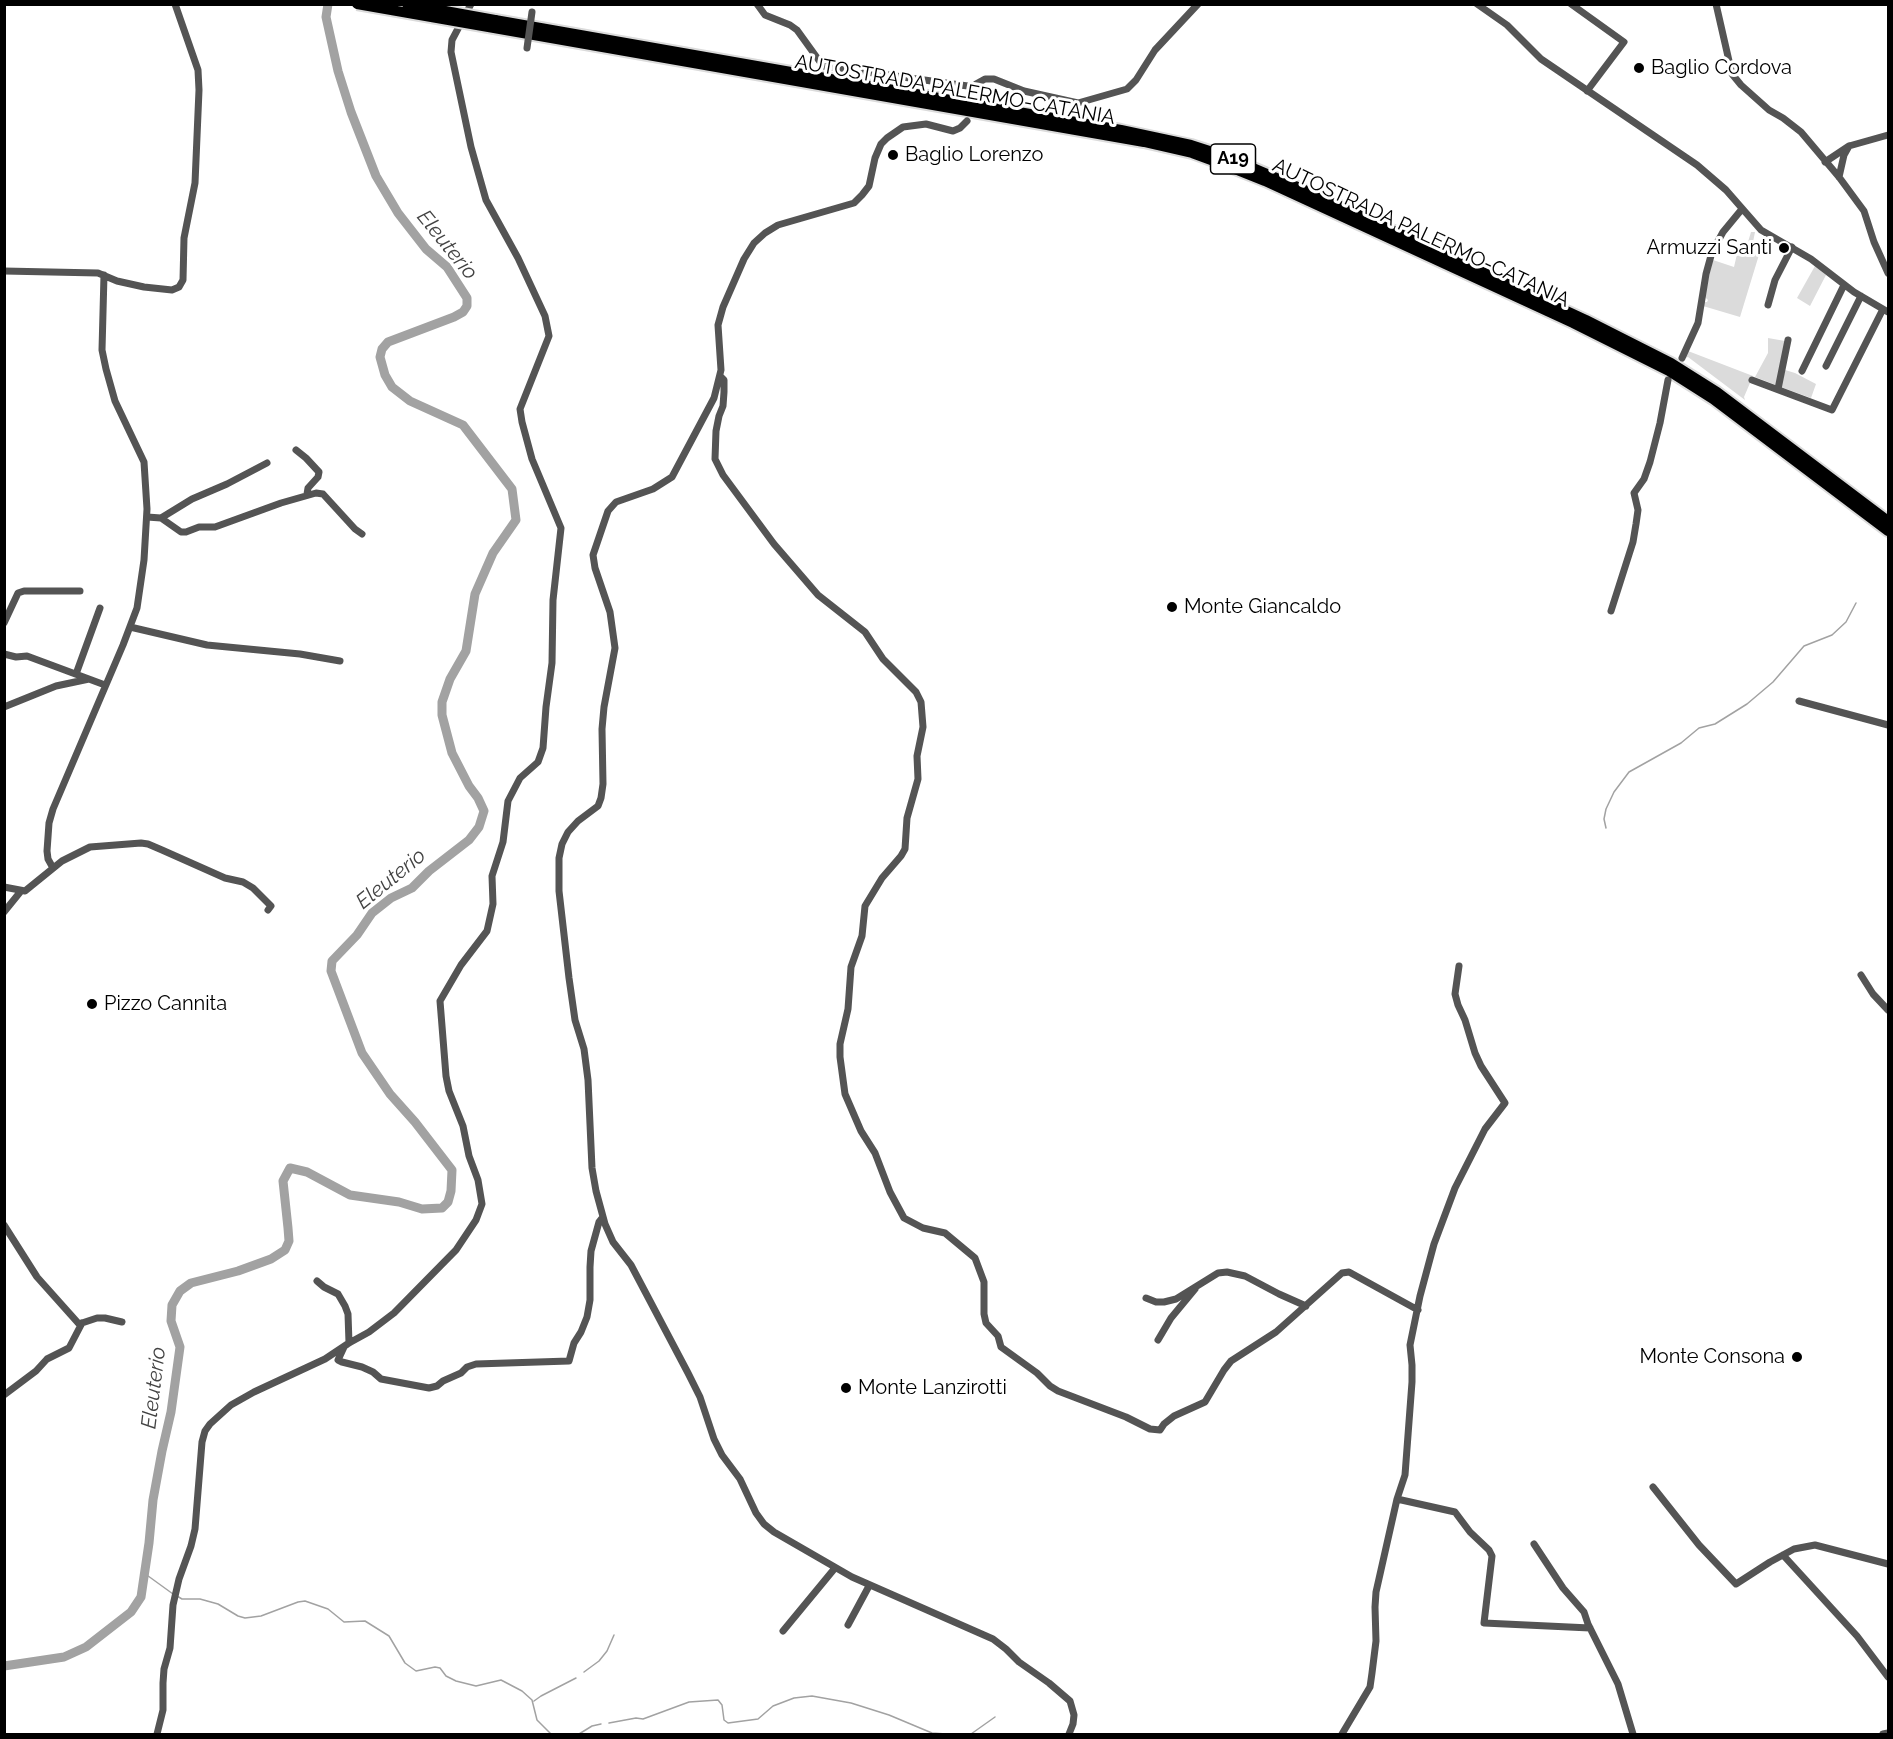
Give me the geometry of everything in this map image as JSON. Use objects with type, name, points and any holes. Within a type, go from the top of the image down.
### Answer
[{"type":"highway","name":"A19","points":[[357,4],[494,24]]},
{"type":"highway","name":"A19","points":[[407,4],[494,24]]},
{"type":"highway","name":"AUTOSTRADA PALERMO-CATANIA","points":[[494,24],[1121,130],[1191,145],[1225,156],[1312,193],[1586,320],[1671,363],[1717,392],[1888,521]]},
{"type":"highway","name":"AUTOSTRADA PALERMO-CATANIA","points":[[494,24],[1144,142],[1192,153],[1230,166],[1573,323],[1669,371],[1713,399],[1888,531]]},
{"type":"street","points":[[4,271],[98,273],[129,283],[172,290],[179,287],[183,280],[184,238],[195,183],[199,81],[198,70],[175,4]]},
{"type":"street","points":[[157,1734],[164,1710],[164,1676],[170,1648],[173,1605],[195,1529],[202,1442],[205,1431],[231,1405],[325,1359],[369,1332],[406,1302],[456,1250],[476,1220],[482,1204],[463,1126],[449,1091],[440,1001],[461,965],[487,931],[493,904],[492,876],[502,842],[508,801],[520,778],[537,762],[543,748],[552,663],[553,600],[561,528],[532,459],[520,409],[549,336],[545,316],[518,258],[486,200],[471,147],[451,52],[452,40],[471,4]]},
{"type":"street","points":[[757,4],[765,15],[797,30],[823,66],[974,91],[976,84],[985,79],[994,79],[1024,91],[1078,104],[1127,89],[1137,80],[1155,50],[1198,4]]},
{"type":"street","points":[[1477,4],[1506,25],[1541,59],[1697,165],[1726,190],[1761,230],[1811,259],[1844,285],[1886,311],[1832,410],[1752,380]]},
{"type":"street","points":[[1571,4],[1624,42],[1587,91]]},
{"type":"street","points":[[1716,4],[1732,74],[1769,110],[1801,132],[1839,177],[1864,211],[1874,242],[1888,273]]},
{"type":"street","points":[[527,48],[533,8]]},
{"type":"street","points":[[967,121],[960,128],[953,130],[926,124],[903,127],[881,144],[869,186],[854,203],[778,225],[754,243],[744,259],[718,325],[720,376],[714,398],[672,477],[652,489],[616,502],[608,511],[593,555],[610,612],[615,648],[604,706],[603,784],[597,806],[578,821],[568,832],[562,844],[559,873],[569,978],[588,1080],[592,1168],[603,1217],[613,1242],[631,1265],[700,1397],[714,1439],[722,1455],[740,1479],[756,1513],[774,1532],[835,1568],[869,1586],[993,1639],[1006,1648],[1019,1662],[1070,1701],[1074,1715],[1069,1734]]},
{"type":"street","points":[[1825,162],[1849,146],[1888,135]]},
{"type":"street","points":[[1839,177],[1843,158],[1849,146]]},
{"type":"street","points":[[1835,154],[1840,154],[1843,158]]},
{"type":"street","points":[[1682,358],[1698,323],[1712,252],[1723,232],[1742,209]]},
{"type":"street","points":[[1768,305],[1775,280],[1792,248]]},
{"type":"street","points":[[53,868],[47,851],[49,823],[137,608],[147,517],[144,462],[115,401],[102,350],[105,275]]},
{"type":"street","points":[[1802,371],[1844,285]]},
{"type":"street","points":[[1826,366],[1861,296]]},
{"type":"street","points":[[1778,389],[1788,340]]},
{"type":"street","points":[[720,376],[724,380],[724,392],[723,406],[718,416],[715,459],[723,475],[774,544],[818,595],[865,633],[883,659],[916,692],[921,702],[923,728],[917,756],[918,779],[907,818],[905,849],[882,878],[865,906],[862,936],[851,967],[848,1009],[840,1044],[845,1094],[904,1218],[923,1228],[945,1233],[975,1258],[984,1282],[986,1323],[998,1336],[1001,1347],[1058,1391],[1126,1417],[1150,1429],[1160,1430],[1174,1416],[1205,1402],[1231,1361],[1276,1332],[1342,1273],[1349,1272],[1418,1310]]},
{"type":"street","points":[[1611,611],[1633,542],[1638,510],[1634,494],[1650,462],[1668,380]]},
{"type":"street","points":[[296,450],[319,472],[318,477],[308,488],[307,494]]},
{"type":"street","points":[[160,519],[192,499],[267,463]]},
{"type":"street","points":[[147,517],[160,519],[181,532],[186,532],[199,527],[215,527],[307,494],[323,494],[362,534]]},
{"type":"street","points":[[4,623],[18,593],[24,591],[80,591]]},
{"type":"street","points":[[76,674],[100,608]]},
{"type":"street","points":[[130,627],[207,645],[300,654],[340,661]]},
{"type":"street","points":[[4,654],[15,657],[27,656],[105,685]]},
{"type":"street","points":[[4,707],[56,686],[89,680]]},
{"type":"street","points":[[1799,701],[1888,725]]},
{"type":"street","points":[[4,887],[25,891],[53,868],[90,847],[148,844],[225,878],[243,882],[253,888],[271,906],[268,910]]},
{"type":"street","points":[[4,912],[21,891]]},
{"type":"street","points":[[1342,1734],[1370,1687],[1376,1641],[1376,1592],[1397,1499],[1405,1475],[1412,1382],[1410,1345],[1434,1244],[1455,1188],[1485,1129],[1505,1103],[1481,1066],[1458,1005],[1455,994],[1459,966]]},
{"type":"street","points":[[1862,975],[1888,1010]]},
{"type":"street","points":[[318,1281],[338,1294],[348,1314],[347,1344],[338,1360],[362,1367],[381,1379],[429,1388],[437,1386],[462,1373],[467,1367],[476,1364],[569,1360],[574,1343],[587,1317],[590,1300],[591,1251],[599,1222],[603,1217]]},
{"type":"street","points":[[4,1225],[37,1277],[79,1324],[96,1318],[122,1322]]},
{"type":"street","points":[[1146,1298],[1156,1302],[1176,1299],[1218,1273],[1227,1272],[1245,1276],[1306,1306]]},
{"type":"street","points":[[1158,1340],[1171,1318],[1196,1287]]},
{"type":"street","points":[[4,1395],[36,1371],[47,1359],[69,1348],[82,1323]]},
{"type":"street","points":[[1653,1487],[1699,1545],[1736,1584],[1794,1549],[1815,1545],[1888,1564]]},
{"type":"street","points":[[1397,1499],[1455,1512],[1470,1532],[1489,1550],[1492,1556],[1491,1580],[1484,1623],[1590,1628]]},
{"type":"street","points":[[1534,1544],[1563,1588],[1584,1612],[1618,1684],[1633,1734]]},
{"type":"street","points":[[1783,1555],[1857,1636],[1888,1677]]},
{"type":"street","points":[[783,1631],[835,1568]]},
{"type":"street","points":[[848,1625],[869,1586]]},
{"type":"street","points":[[1883,1734],[1888,1733]]},
{"type":"shaded area","points":[[1751,232],[1755,232],[1753,242],[1762,245],[1740,317],[1703,306],[1708,300],[1705,297],[1713,260],[1734,267],[1738,250],[1745,252]]},
{"type":"shaded area","points":[[1815,266],[1826,275],[1810,306],[1797,298]]},
{"type":"shaded area","points":[[1768,338],[1785,341],[1776,385],[1755,377],[1768,353]]},
{"type":"shaded area","points":[[1688,351],[1753,376],[1744,397],[1745,400],[1688,357],[1685,358]]},
{"type":"shaded area","points":[[1785,370],[1816,384],[1811,398],[1781,387]]},
{"type":"waterway","name":"Eleuterio","points":[[4,1666],[64,1657],[86,1647],[131,1612],[141,1597],[153,1500],[171,1412],[180,1347],[171,1321],[172,1305],[180,1291],[191,1283],[238,1271],[271,1259],[285,1250],[289,1241],[283,1181],[290,1168],[307,1172],[350,1195],[399,1202],[422,1209],[442,1208],[448,1202],[451,1191],[452,1170],[390,1094],[362,1053],[331,971],[332,961],[357,935],[372,913],[391,898],[412,888],[429,871],[469,840],[479,827],[484,811],[452,753],[442,715],[442,702],[450,679],[466,651],[475,594],[493,553],[516,520],[512,489],[463,425],[410,401],[392,387],[385,375],[380,357],[382,349],[388,342],[463,312],[467,306],[467,298],[447,267],[426,249],[398,213],[376,176],[338,71],[326,17],[328,4]]},
{"type":"waterway","points":[[1606,828],[1604,819],[1606,809],[1614,792],[1629,772],[1681,743],[1699,728],[1715,724],[1747,704],[1773,682],[1804,646],[1832,635],[1846,622],[1856,603]]},
{"type":"waterway","points":[[144,1573],[173,1594]]},
{"type":"waterway","points":[[177,1596],[182,1599],[200,1599],[218,1604],[245,1618],[261,1616],[305,1601],[328,1609],[344,1622],[365,1621],[389,1636],[405,1663],[416,1671],[435,1667],[440,1668],[446,1676],[456,1681],[476,1686],[501,1680],[522,1691],[532,1700],[537,1720],[551,1734]]},
{"type":"waterway","points":[[584,1672],[599,1661],[607,1651],[614,1635]]},
{"type":"waterway","points":[[534,1701],[576,1678]]},
{"type":"waterway","points":[[609,1723],[636,1718],[643,1719],[689,1702],[718,1700],[722,1705],[724,1720],[728,1723],[758,1719],[773,1706],[794,1698],[812,1696],[851,1703],[889,1715],[932,1733],[946,1734]]},
{"type":"waterway","points":[[971,1734],[995,1717]]},
{"type":"waterway","points":[[579,1734],[592,1726],[601,1724]]},
{"type":"place","name":"Baglio Cordova","points":[[1639,68]]},
{"type":"place","name":"Baglio Lorenzo","points":[[893,155]]},
{"type":"place","name":"Armuzzi Santi","points":[[1784,248]]},
{"type":"place","name":"Monte Giancaldo","points":[[1172,607]]},
{"type":"place","name":"Pizzo Cannita","points":[[92,1004]]},
{"type":"place","name":"Monte Consona","points":[[1797,1357]]},
{"type":"place","name":"Monte Lanzirotti","points":[[846,1388]]}]
